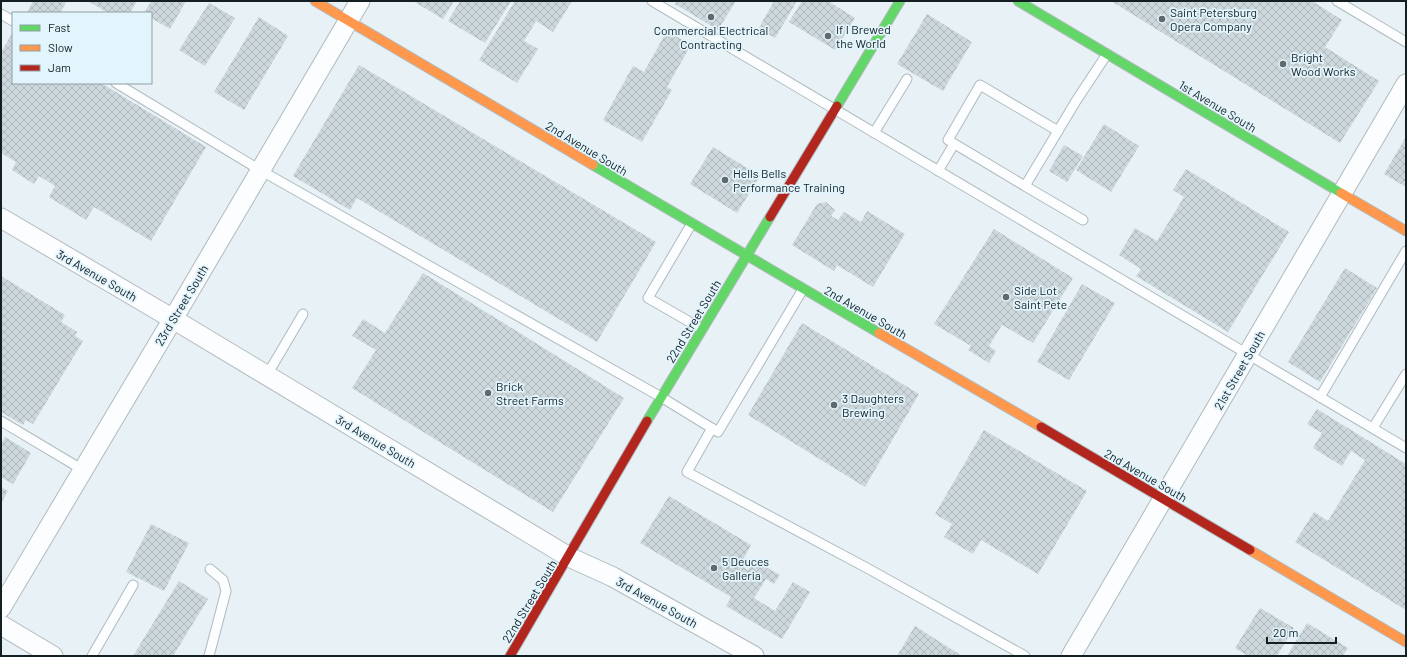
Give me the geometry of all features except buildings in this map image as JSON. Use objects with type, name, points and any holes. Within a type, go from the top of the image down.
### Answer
[{"type":"street","name":"2nd Avenue South","points":[[315,1],[1406,642]]},
{"type":"street","name":"23rd Street South","points":[[1,608],[360,1]]},
{"type":"street","name":"22nd Street South","points":[[510,656],[661,397],[900,1]]},
{"type":"street","name":"1st Avenue South","points":[[1018,1],[1406,231]]},
{"type":"street","name":"21st Street South","points":[[1077,654],[1164,499],[1406,84]]},
{"type":"street","name":"3rd Avenue South","points":[[1,218],[267,375],[569,557],[613,577],[754,656]]},
{"type":"street","points":[[1,625],[53,656]]},
{"type":"lane","points":[[652,1],[1406,448]]},
{"type":"lane","points":[[1337,1],[1406,42]]},
{"type":"lane","points":[[1,14],[12,20]]},
{"type":"lane","points":[[1026,186],[1058,131],[1107,54]]},
{"type":"lane","points":[[874,133],[907,79]]},
{"type":"lane","points":[[118,84],[260,170],[661,397],[715,430]]},
{"type":"lane","points":[[1058,131],[980,85],[948,140],[1083,220]]},
{"type":"lane","points":[[938,170],[954,144]]},
{"type":"lane","points":[[692,223],[648,298],[702,329]]},
{"type":"lane","points":[[1320,397],[1406,251]]},
{"type":"lane","points":[[803,289],[687,472],[867,568],[1025,656]]},
{"type":"lane","points":[[267,375],[303,314]]},
{"type":"lane","points":[[1373,428],[1406,374]]},
{"type":"lane","points":[[1,421],[83,470]]},
{"type":"lane","points":[[209,656],[226,591],[223,580],[210,569]]},
{"type":"lane","points":[[92,656],[133,585]]},
{"type":"traffic: fast","points":[[837,106],[900,1]]},
{"type":"traffic: fast","points":[[1018,1],[1341,193]]},
{"type":"traffic: fast","points":[[593,165],[879,333]]},
{"type":"traffic: fast","points":[[647,421],[770,217]]},
{"type":"traffic: slow","points":[[315,1],[593,165]]},
{"type":"traffic: slow","points":[[1341,193],[1406,231]]},
{"type":"traffic: slow","points":[[879,333],[1041,427]]},
{"type":"traffic: slow","points":[[1250,550],[1406,642]]},
{"type":"traffic: jam","points":[[770,217],[837,106]]},
{"type":"traffic: jam","points":[[510,656],[647,421]]},
{"type":"traffic: jam","points":[[1041,427],[1250,550]]},
{"type":"place","name":"Commercial Electrical Contracting","points":[[711,17]]},
{"type":"place","name":"Saint Petersburg Opera Company","points":[[1162,19]]},
{"type":"place","name":"If I Brewed the World","points":[[828,36]]},
{"type":"place","name":"Bright Wood Works","points":[[1283,64]]},
{"type":"place","name":"Hells Bells Performance Training","points":[[725,180]]},
{"type":"place","name":"Side Lot Saint Pete","points":[[1006,297]]},
{"type":"place","name":"Brick Street Farms","points":[[488,393]]},
{"type":"place","name":"3 Daughters Brewing","points":[[834,405]]},
{"type":"place","name":"5 Deuces Galleria","points":[[714,568]]}]
